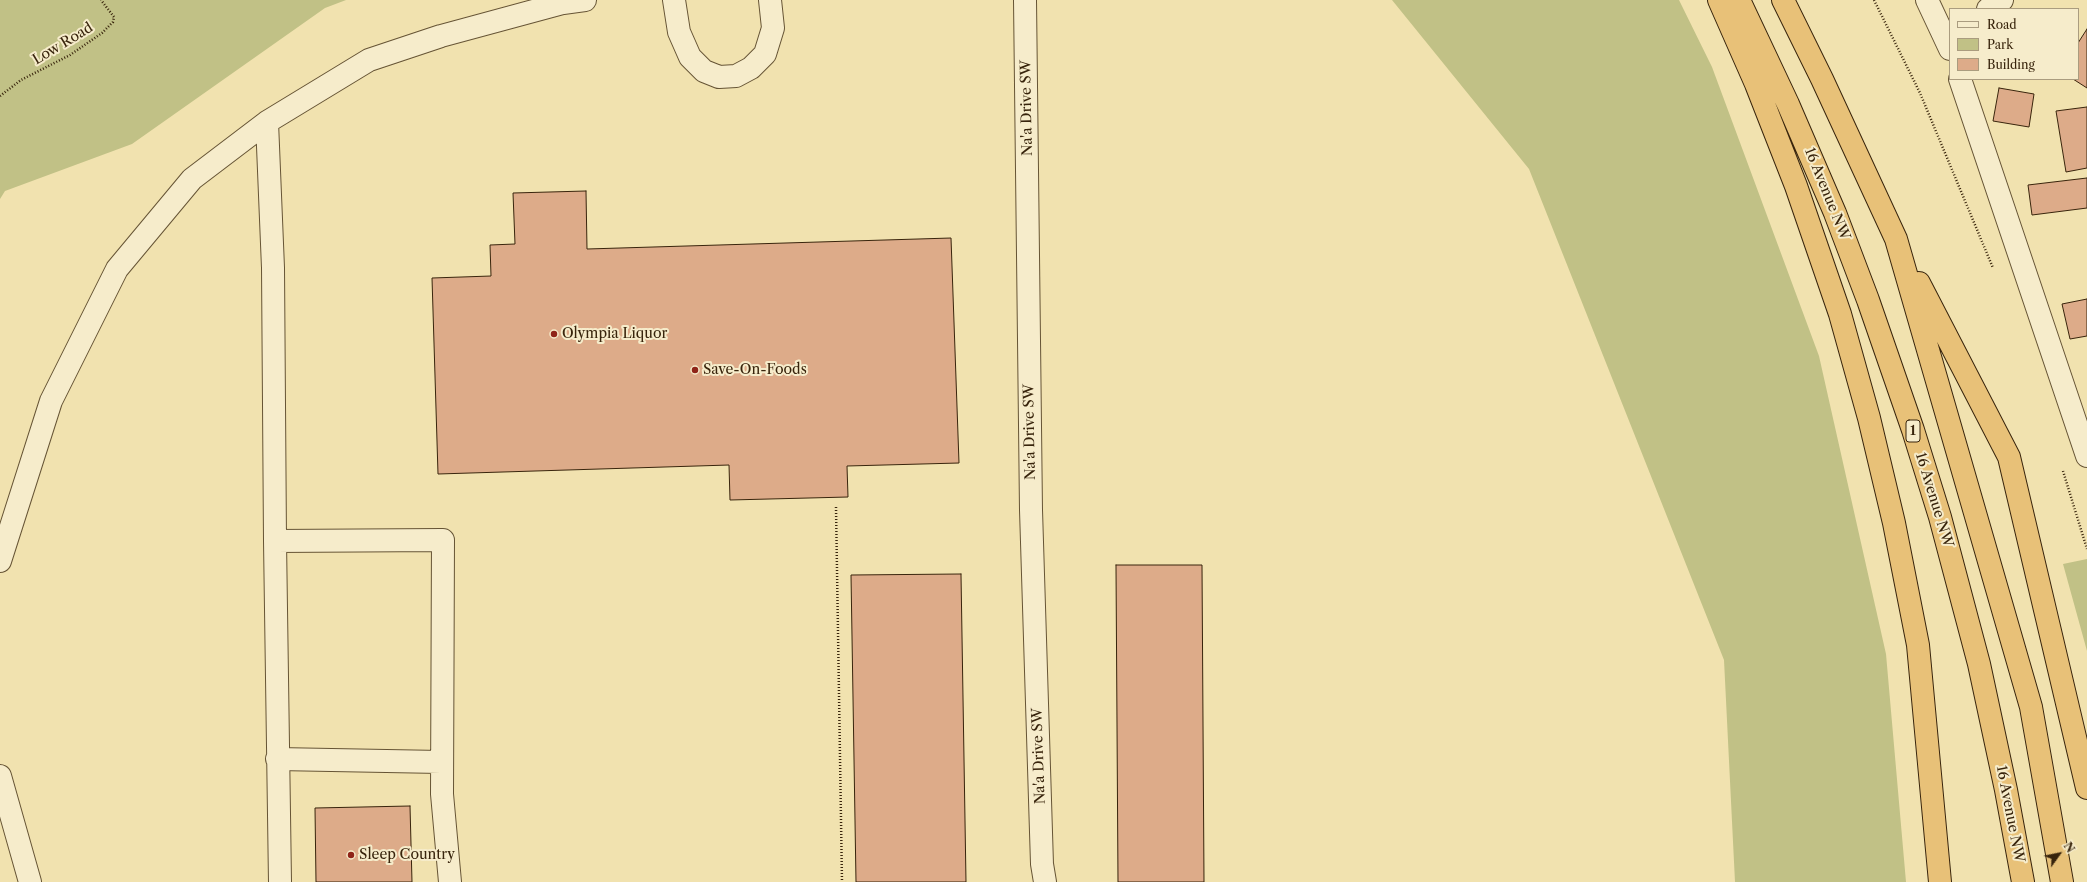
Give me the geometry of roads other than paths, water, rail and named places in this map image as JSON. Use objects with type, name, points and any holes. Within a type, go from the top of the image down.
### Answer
[{"type":"highway","points":[[1719,0],[1759,91],[1801,200],[1840,314],[1869,418],[1894,523],[1918,645],[1940,882]]},
{"type":"highway","name":"16 Avenue NW","points":[[1739,0],[1798,126],[1835,212],[1870,306],[1913,430],[1940,517],[1978,664],[2006,790],[2023,882]]},
{"type":"highway","points":[[1783,0],[1822,79],[1896,239],[2009,458],[2087,788]]},
{"type":"highway","points":[[1896,239],[2031,707],[2062,882]]},
{"type":"street","points":[[0,561],[50,401],[118,270],[192,179],[267,122],[369,60],[441,36],[563,3],[585,0]]},
{"type":"street","points":[[674,0],[679,32],[690,57],[704,71],[719,77],[736,76],[751,68],[765,54],[773,28],[770,0]]},
{"type":"street","name":"Na'a Drive SW","points":[[1025,0],[1031,510],[1042,876]]},
{"type":"street","points":[[1927,0],[1949,40]]},
{"type":"street","points":[[1990,8],[2002,0]]},
{"type":"street","points":[[1960,80],[2087,456]]},
{"type":"street","points":[[267,122],[273,268],[277,759],[280,882]]},
{"type":"street","points":[[275,541],[443,540],[442,794],[450,882]]},
{"type":"street","points":[[277,759],[442,762]]},
{"type":"street","points":[[0,776],[30,882]]},
{"type":"place","name":"Olympia Liquor","points":[[554,334]]},
{"type":"place","name":"Save-On-Foods","points":[[695,370]]},
{"type":"place","name":"Sleep Country","points":[[351,855]]}]
